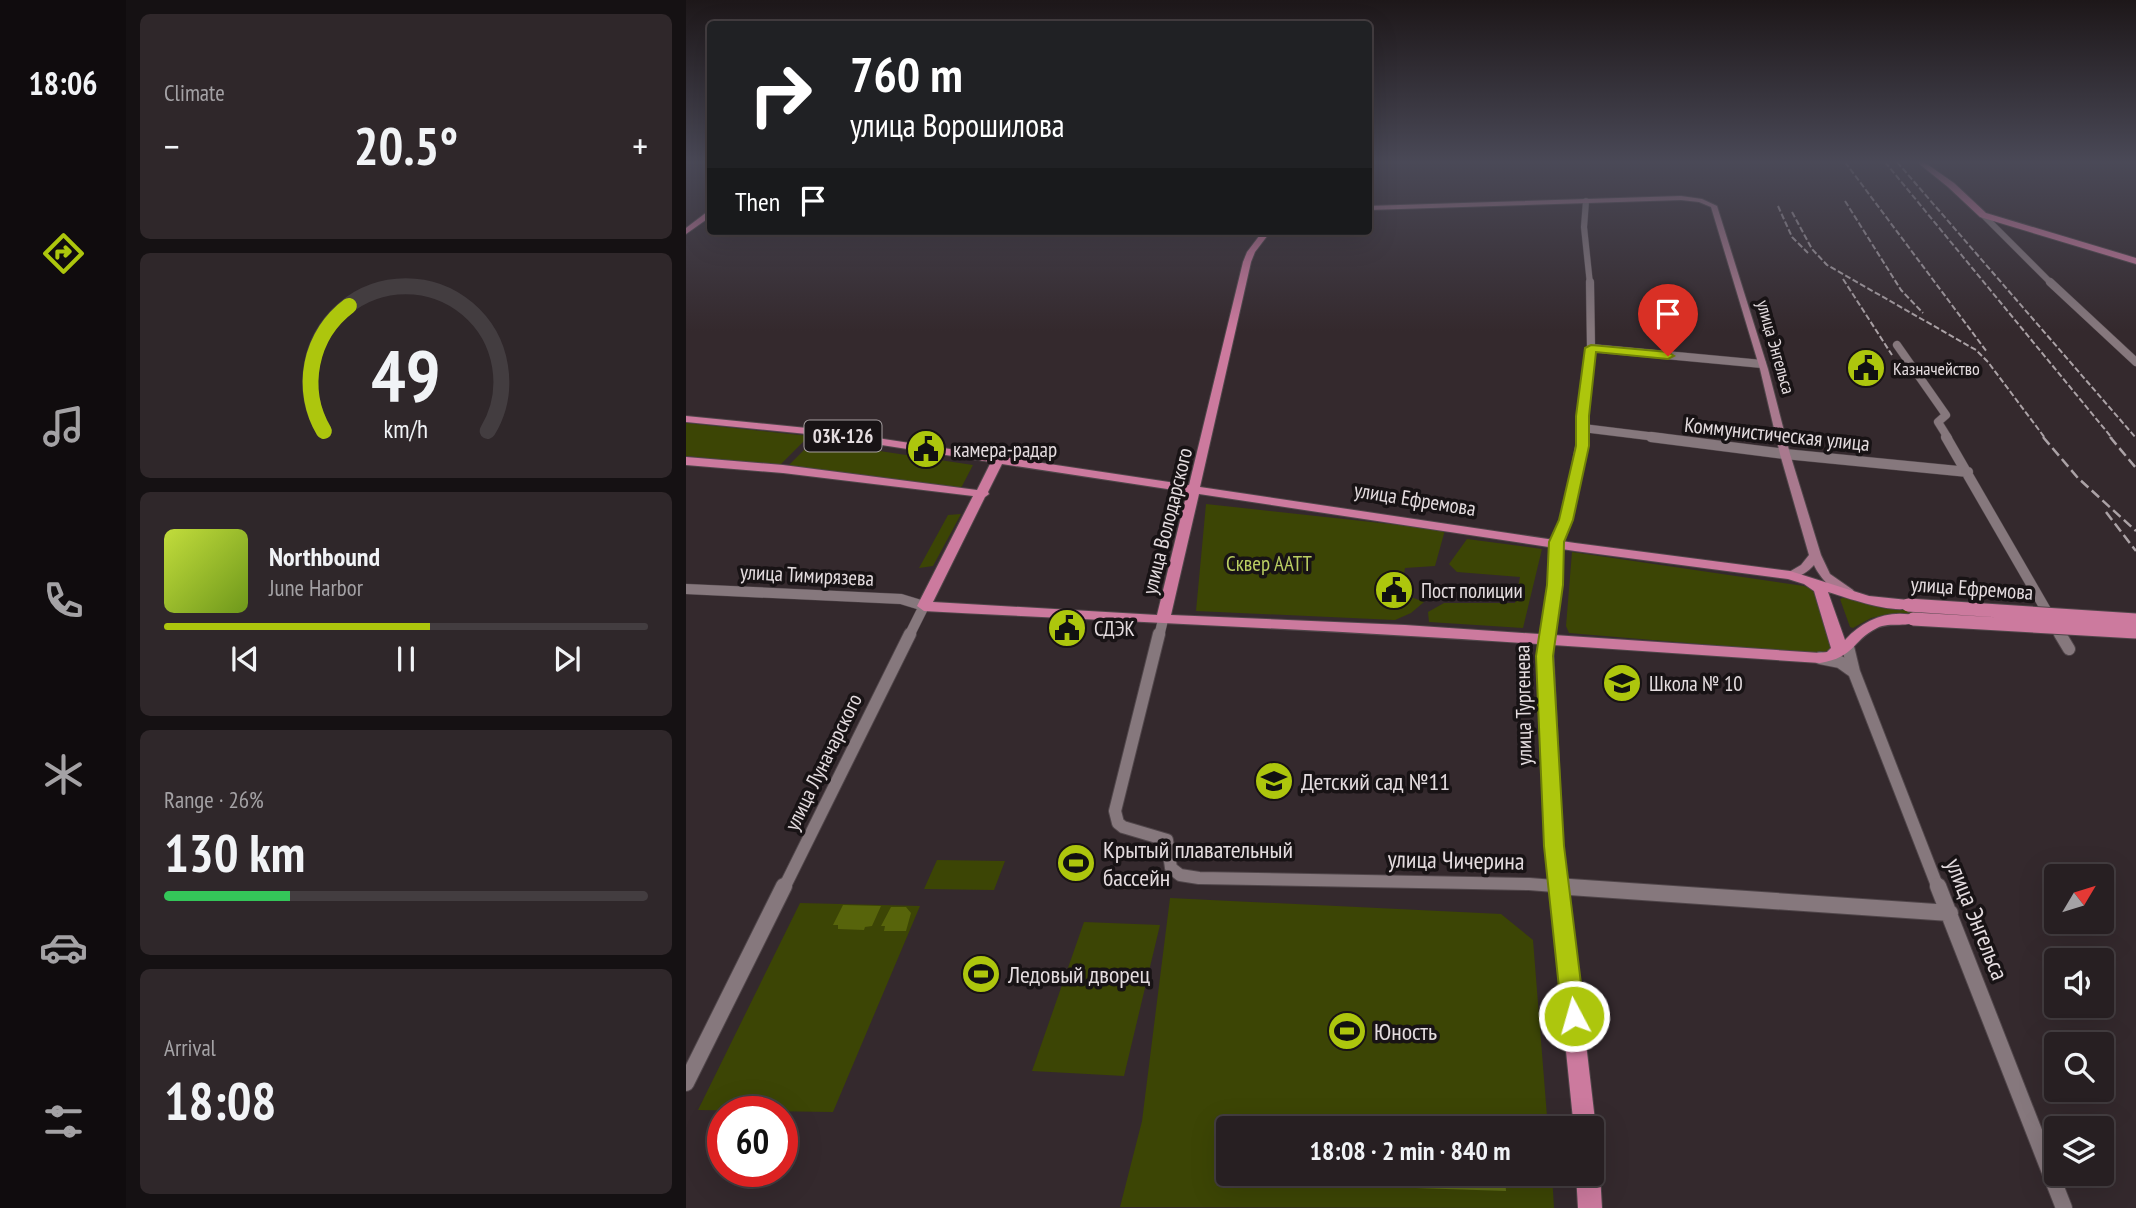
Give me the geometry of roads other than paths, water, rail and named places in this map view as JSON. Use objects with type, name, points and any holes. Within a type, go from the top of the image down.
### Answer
[{"type":"main road","points":[[686,232],[704,218]]},
{"type":"main road","name":"улица Энгельса","points":[[1719,218],[1815,555],[1825,576],[1849,593]]},
{"type":"main road","points":[[1994,218],[2136,261]]},
{"type":"main road","name":"улица Володарского","points":[[1163,620],[1247,262],[1264,235]]},
{"type":"main road","name":"улица Ефремова","points":[[686,419],[817,432],[1792,575],[1911,612],[2136,632]]},
{"type":"main road","name":"улица Луначарского","points":[[924,606],[998,460]]},
{"type":"main road","name":"03К-126","points":[[686,461],[783,469],[983,494]]},
{"type":"main road","name":"улица Тургенева","points":[[1557,542],[1555,585],[1545,639],[1549,760],[1559,887],[1584,1116]]},
{"type":"main road","points":[[1792,575],[1805,568],[1815,555]]},
{"type":"main road","points":[[924,606],[1163,620],[1405,629],[1826,657],[1838,649],[1838,642],[1820,589],[1809,581],[1792,575]]},
{"type":"main road","name":"улица Ефремова","points":[[1826,657],[1848,647],[1864,629],[1875,623],[1911,612],[2136,620]]},
{"type":"main road","points":[[1589,1186],[1590,1208]]},
{"type":"street","name":"улица Тургенева","points":[[1557,542],[1566,520],[1582,446],[1591,348],[1590,276],[1585,218]]},
{"type":"street","points":[[1986,218],[2068,300],[2136,362]]},
{"type":"street","points":[[1897,345],[1945,415],[1938,422],[2070,649]]},
{"type":"street","points":[[1591,348],[1762,364]]},
{"type":"street","name":"Коммунистическая улица","points":[[1583,428],[1784,454],[1968,472]]},
{"type":"street","name":"улица Тимирязева","points":[[686,589],[901,599],[924,606]]},
{"type":"street","name":"улица Луначарского","points":[[686,1083],[924,606]]},
{"type":"street","name":"улица Володарского","points":[[1118,823],[1115,811],[1163,620]]},
{"type":"street","name":"улица Энгельса","points":[[1848,647],[1854,672],[2064,1208]]},
{"type":"street","points":[[1826,657],[1843,663],[1854,672]]},
{"type":"street","name":"улица Чичерина","points":[[1118,823],[1127,830],[1156,834],[1167,840],[1171,868],[1180,875],[1199,878],[1529,884],[1950,912]]},
{"type":"railway","points":[[1784,218],[1792,237],[1808,253]]},
{"type":"railway","points":[[1795,218],[1812,249],[1827,265],[1976,350],[2045,438]]},
{"type":"railway","points":[[1856,218],[1901,290],[1923,313]]},
{"type":"railway","points":[[1887,218],[1987,352]]},
{"type":"railway","points":[[1931,218],[2112,438]]},
{"type":"railway","points":[[1946,218],[2136,438]]},
{"type":"railway","points":[[1843,279],[1892,355]]},
{"type":"railway","points":[[2043,437],[2078,478],[2136,531]]},
{"type":"railway","points":[[2110,437],[2136,468]]},
{"type":"railway","points":[[2106,512],[2136,551]]},
{"type":"place","name":"Казначейство","points":[[1866,368]]},
{"type":"place","name":"камера-радар","points":[[926,449]]},
{"type":"place","name":"Пост полиции","points":[[1394,590]]},
{"type":"place","name":"СДЭК","points":[[1067,628]]},
{"type":"place","name":"Школа № 10","points":[[1622,683]]},
{"type":"place","name":"Детский сад №11","points":[[1274,781]]},
{"type":"place","name":"Крытый плавательный бассейн","points":[[1076,863]]},
{"type":"place","name":"Ледовый дворец","points":[[981,974]]},
{"type":"place","name":"Юность","points":[[1347,1031]]},
{"type":"park label","name":"Сквер ААТТ","points":[[1269,563]]}]
